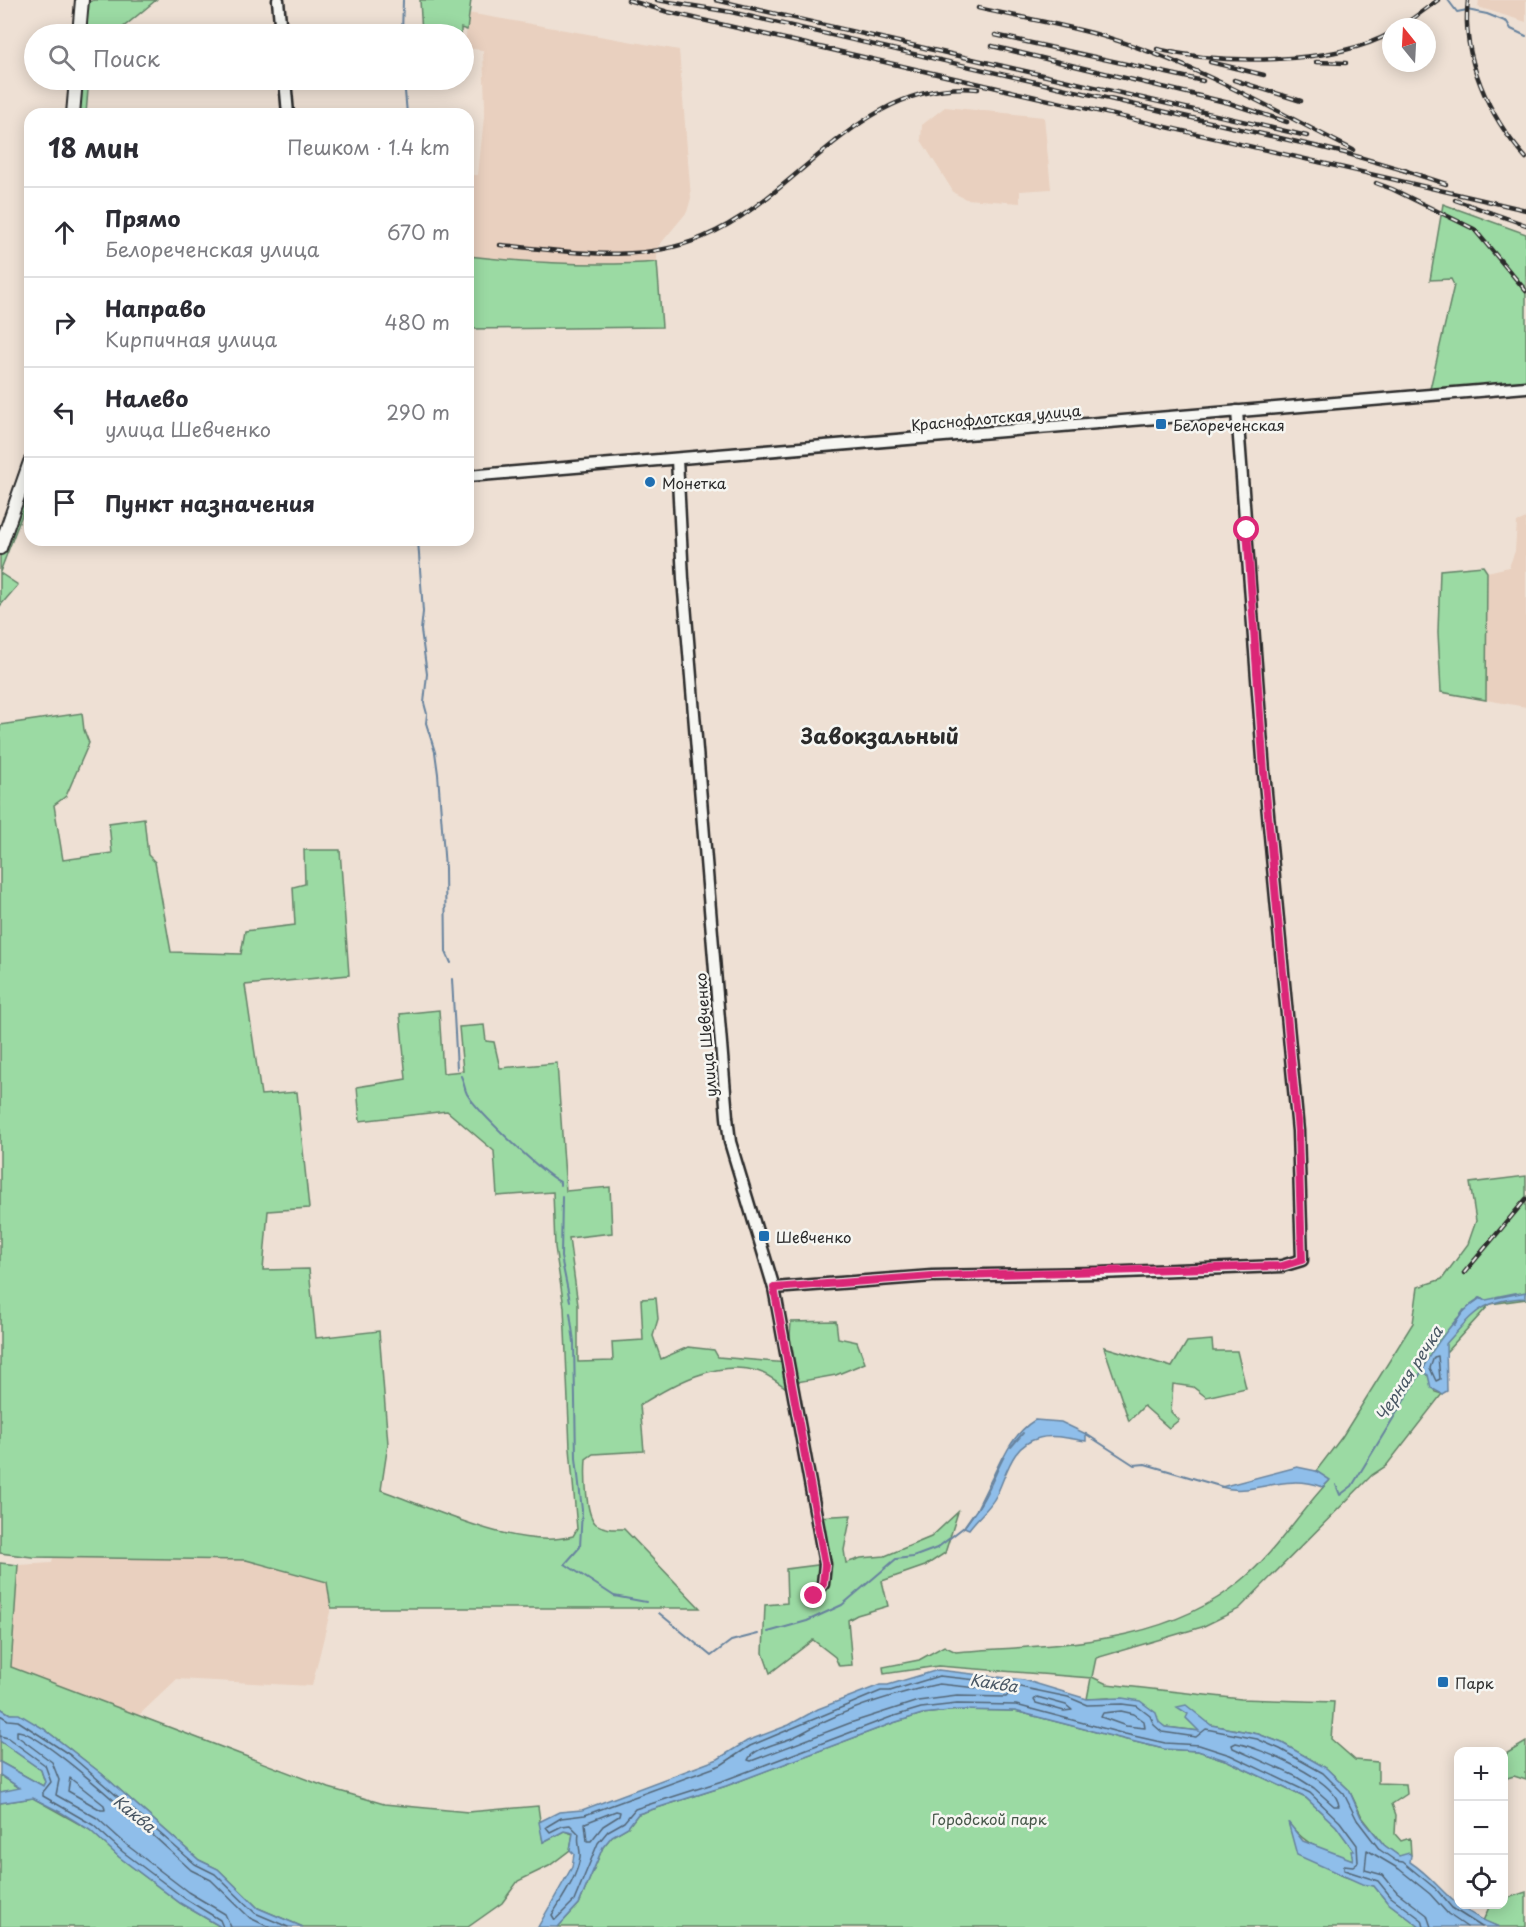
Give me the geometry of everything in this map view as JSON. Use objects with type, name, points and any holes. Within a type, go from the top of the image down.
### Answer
[{"type":"main road","points":[[80,24],[82,0]]},
{"type":"main road","points":[[74,108],[75,90]]},
{"type":"main road","points":[[0,548],[24,481]]},
{"type":"street","points":[[278,0],[280,24]]},
{"type":"street","points":[[286,90],[287,108]]},
{"type":"street","name":"Краснофлотская улица","points":[[474,476],[1526,387]]},
{"type":"street","points":[[774,1288],[932,1276],[1282,1266],[1302,1260],[1298,1131],[1264,772],[1237,411]]},
{"type":"street","name":"улица Шевченко","points":[[677,459],[683,579],[730,1142],[774,1288],[825,1564],[823,1584],[814,1596]]},
{"type":"shaded area","points":[[1479,0],[1526,0],[1526,22],[1478,7]]},
{"type":"shaded area","points":[[468,13],[679,50],[691,198],[687,212],[657,248],[657,262],[621,265],[538,264],[474,257],[474,175],[478,175],[485,107],[483,50],[474,49],[474,24],[467,24]]},
{"type":"shaded area","points":[[945,107],[1044,117],[1051,189],[1020,191],[1020,203],[966,199],[954,193],[921,140],[922,125]]},
{"type":"shaded area","points":[[1526,518],[1526,707],[1486,700],[1487,572],[1509,567],[1515,551],[1517,522]]},
{"type":"shaded area","points":[[53,1557],[246,1560],[327,1582],[331,1608],[312,1686],[177,1679],[137,1717],[10,1667],[18,1565],[52,1563]]},
{"type":"green space","points":[[94,0],[156,0],[127,24],[80,24],[82,4]]},
{"type":"green space","points":[[420,0],[471,0],[468,24],[421,24]]},
{"type":"green space","points":[[75,90],[88,90],[86,108],[74,108]]},
{"type":"green space","points":[[1443,204],[1526,234],[1526,382],[1430,389],[1454,285],[1451,279],[1430,280]]},
{"type":"green space","points":[[474,257],[562,264],[657,262],[662,327],[474,329]]},
{"type":"green space","points":[[24,479],[24,510],[0,572],[0,548]]},
{"type":"green space","points":[[1483,566],[1487,572],[1486,700],[1441,692],[1438,632],[1440,570]]},
{"type":"green space","points":[[0,573],[18,585],[0,606]]},
{"type":"green space","points":[[82,713],[84,730],[89,743],[66,796],[54,805],[63,860],[112,853],[109,823],[144,818],[148,855],[155,862],[171,952],[241,954],[245,931],[295,925],[293,887],[305,884],[304,850],[340,850],[349,975],[245,985],[261,1095],[297,1092],[309,1208],[268,1211],[263,1270],[309,1269],[316,1338],[379,1331],[388,1444],[381,1490],[476,1526],[527,1538],[551,1539],[573,1536],[577,1529],[570,1448],[564,1307],[555,1247],[553,1192],[497,1196],[494,1151],[447,1111],[360,1121],[357,1087],[406,1079],[400,1014],[439,1010],[443,1073],[463,1071],[459,1027],[484,1025],[486,1041],[494,1042],[500,1068],[557,1063],[566,1191],[610,1187],[612,1233],[569,1238],[578,1305],[578,1362],[613,1361],[612,1342],[643,1340],[641,1299],[656,1298],[658,1319],[653,1336],[661,1359],[688,1347],[714,1350],[718,1357],[788,1363],[791,1322],[836,1321],[838,1338],[857,1342],[865,1363],[836,1375],[791,1383],[792,1392],[766,1375],[742,1368],[711,1371],[681,1382],[640,1405],[644,1451],[593,1454],[586,1459],[588,1503],[592,1519],[599,1526],[624,1529],[700,1608],[331,1608],[327,1582],[246,1560],[32,1557],[0,1553],[0,725]]},
{"type":"green space","points":[[1526,1176],[1526,1299],[1490,1304],[1427,1373],[1435,1392],[1442,1394],[1386,1466],[1372,1475],[1239,1609],[1202,1627],[1096,1658],[1092,1677],[1107,1684],[1241,1699],[1334,1702],[1331,1739],[1355,1760],[1378,1762],[1378,1783],[1406,1784],[1407,1794],[1392,1804],[1396,1815],[1395,1834],[1401,1841],[1410,1838],[1411,1855],[1399,1856],[1384,1845],[1362,1817],[1349,1790],[1326,1768],[1282,1743],[1258,1734],[1211,1725],[1188,1714],[1200,1731],[1165,1727],[1109,1698],[1087,1699],[1091,1678],[938,1666],[884,1674],[883,1667],[919,1660],[944,1646],[956,1652],[1031,1647],[1106,1638],[1143,1630],[1178,1618],[1211,1602],[1242,1580],[1277,1545],[1329,1481],[1316,1471],[1342,1437],[1413,1323],[1418,1287],[1442,1279],[1468,1244],[1476,1221],[1470,1183]]},
{"type":"green space","points":[[1212,1340],[1213,1351],[1237,1351],[1246,1388],[1206,1397],[1193,1387],[1173,1384],[1171,1412],[1179,1420],[1169,1428],[1144,1406],[1129,1421],[1104,1347],[1172,1367],[1187,1342]]},
{"type":"green space","points":[[958,1512],[945,1553],[925,1566],[882,1581],[888,1606],[848,1620],[852,1665],[839,1666],[835,1657],[813,1640],[770,1673],[763,1653],[765,1605],[787,1603],[786,1569],[825,1564],[816,1517],[851,1515],[844,1550],[846,1563],[861,1558],[885,1556],[931,1537]]},
{"type":"green space","points":[[0,1563],[18,1565],[11,1667],[329,1788],[384,1804],[468,1812],[538,1806],[543,1842],[564,1831],[573,1834],[570,1850],[549,1866],[518,1881],[502,1903],[468,1927],[303,1927],[258,1908],[218,1869],[199,1860],[102,1774],[44,1729],[19,1715],[10,1714],[0,1708]]},
{"type":"green space","name":"Городской парк","points":[[958,1710],[1015,1711],[1164,1749],[1198,1751],[1228,1761],[1306,1798],[1336,1826],[1355,1852],[1354,1860],[1318,1848],[1303,1838],[1289,1824],[1297,1851],[1343,1876],[1374,1886],[1387,1902],[1420,1927],[558,1927],[579,1904],[603,1847],[612,1836],[628,1827],[638,1814],[726,1786],[893,1723],[922,1714]]},
{"type":"green space","points":[[0,1741],[41,1770],[45,1782],[43,1786],[0,1762]]},
{"type":"green space","points":[[1526,1742],[1526,1780],[1514,1776],[1508,1778],[1508,1753]]},
{"type":"green space","points":[[0,1775],[21,1789],[0,1792]]},
{"type":"green space","points":[[33,1798],[90,1830],[119,1857],[180,1903],[221,1927],[0,1927],[0,1803]]},
{"type":"green space","points":[[1526,1892],[1526,1927],[1499,1927],[1483,1921],[1488,1909],[1508,1909],[1508,1898]]},
{"type":"water","points":[[1526,1292],[1526,1298],[1499,1301],[1489,1305],[1464,1324],[1446,1344],[1447,1391],[1442,1394],[1431,1388],[1428,1375],[1422,1371],[1439,1341],[1455,1321],[1480,1298],[1486,1300]]},
{"type":"water","points":[[1035,1420],[1061,1422],[1086,1434],[1086,1441],[1050,1436],[1039,1438],[1022,1447],[1011,1461],[990,1505],[969,1529],[964,1527],[981,1503],[1009,1447],[1016,1437]]},
{"type":"water","points":[[1297,1467],[1316,1471],[1330,1480],[1323,1487],[1295,1482],[1245,1489],[1221,1487]]},
{"type":"water","name":"Каква","points":[[938,1670],[1024,1680],[1087,1699],[1122,1698],[1140,1701],[1156,1713],[1159,1722],[1165,1727],[1199,1731],[1186,1718],[1188,1714],[1177,1707],[1186,1705],[1211,1725],[1258,1734],[1282,1743],[1326,1768],[1349,1790],[1361,1817],[1384,1845],[1399,1856],[1409,1853],[1410,1862],[1454,1901],[1454,1909],[1464,1909],[1499,1927],[1420,1927],[1387,1902],[1374,1886],[1362,1884],[1297,1855],[1288,1822],[1303,1841],[1353,1860],[1351,1851],[1354,1851],[1336,1826],[1306,1798],[1228,1761],[1198,1751],[1164,1749],[1015,1711],[958,1710],[922,1714],[893,1723],[726,1786],[638,1814],[628,1827],[612,1836],[603,1847],[579,1904],[558,1927],[538,1927],[572,1867],[574,1854],[570,1850],[573,1833],[564,1831],[543,1842],[539,1822],[559,1812],[582,1810],[718,1759],[747,1741],[789,1725],[818,1709],[880,1685],[888,1685]]},
{"type":"water","name":"Каква","points":[[0,1708],[10,1714],[19,1714],[44,1729],[102,1774],[199,1860],[218,1869],[258,1908],[303,1927],[221,1927],[180,1903],[119,1857],[90,1830],[62,1813],[33,1798],[0,1803],[0,1792],[20,1788],[0,1775],[0,1762],[43,1786],[45,1782],[41,1770],[0,1741]]},
{"type":"waterway","points":[[402,24],[403,0]]},
{"type":"waterway","points":[[1448,0],[1457,12],[1467,10],[1487,14],[1507,22],[1511,29],[1526,36]]},
{"type":"waterway","points":[[405,90],[406,108]]},
{"type":"waterway","points":[[418,546],[423,612],[421,630],[427,674],[424,703],[427,714],[426,723],[435,752],[438,774],[445,868],[446,952],[451,963]]},
{"type":"waterway","points":[[452,979],[457,1069]]},
{"type":"waterway","points":[[461,1076],[467,1094],[483,1114],[525,1155],[560,1182],[560,1185]]},
{"type":"waterway","points":[[562,1197],[561,1257],[570,1301]]},
{"type":"waterway","name":"Черная речка","points":[[1496,1297],[1516,1293]]},
{"type":"waterway","name":"Черная речка","points":[[1471,1304],[1480,1298],[1484,1300]]},
{"type":"waterway","name":"Черная речка","points":[[1454,1325],[1464,1310]]},
{"type":"waterway","points":[[570,1313],[574,1342],[576,1458],[582,1510],[580,1547],[565,1564],[614,1596],[646,1602]]},
{"type":"waterway","name":"Черная речка","points":[[1336,1485],[1340,1495],[1352,1486],[1425,1366]]},
{"type":"waterway","points":[[1011,1447],[1023,1433]]},
{"type":"waterway","points":[[1086,1434],[1134,1465],[1145,1464],[1223,1487]]},
{"type":"waterway","points":[[977,1509],[1002,1458]]},
{"type":"waterway","points":[[768,1632],[807,1621],[842,1605],[896,1559],[913,1557],[937,1548],[964,1527],[973,1514]]},
{"type":"waterway","points":[[659,1613],[711,1656],[731,1641],[758,1634]]},
{"type":"railway","points":[[628,0],[668,12],[1526,210]]},
{"type":"railway","points":[[657,0],[731,12],[1345,153],[1407,171]]},
{"type":"railway","points":[[716,0],[1307,136]]},
{"type":"railway","points":[[1413,18],[1438,0]]},
{"type":"railway","points":[[1468,0],[1469,43],[1480,85],[1500,124],[1526,158]]},
{"type":"railway","points":[[978,8],[1099,35],[1165,58],[1229,86],[1353,150]]},
{"type":"railway","points":[[995,35],[1203,81]]},
{"type":"railway","points":[[1157,49],[1212,58],[1276,59],[1339,51],[1367,44],[1382,37]]},
{"type":"railway","points":[[992,46],[1229,103],[1287,122]]},
{"type":"railway","points":[[1210,62],[1264,75]]},
{"type":"railway","points":[[1316,62],[1346,63]]},
{"type":"railway","points":[[1234,80],[1301,101]]},
{"type":"railway","points":[[500,245],[603,254],[653,251],[678,246],[703,237],[738,219],[864,120],[899,102],[936,91],[978,89]]},
{"type":"railway","points":[[1400,169],[1446,184]]},
{"type":"railway","points":[[1376,183],[1474,229],[1526,291]]},
{"type":"railway","points":[[1455,200],[1526,225]]},
{"type":"railway","points":[[1464,1273],[1526,1199]]},
{"type":"place","name":"Белореченская","points":[[1161,424]]},
{"type":"place","name":"Монетка","points":[[650,482]]},
{"type":"place","name":"Шевченко","points":[[764,1236]]},
{"type":"place","name":"Парк","points":[[1443,1682]]},
{"type":"district","name":"Завокзальный","points":[[880,735]]},
{"type":"route","points":[[814,1596],[823,1584],[825,1564],[774,1288],[932,1276],[1282,1266],[1302,1260],[1298,1131],[1284,1009],[1247,530]]}]
